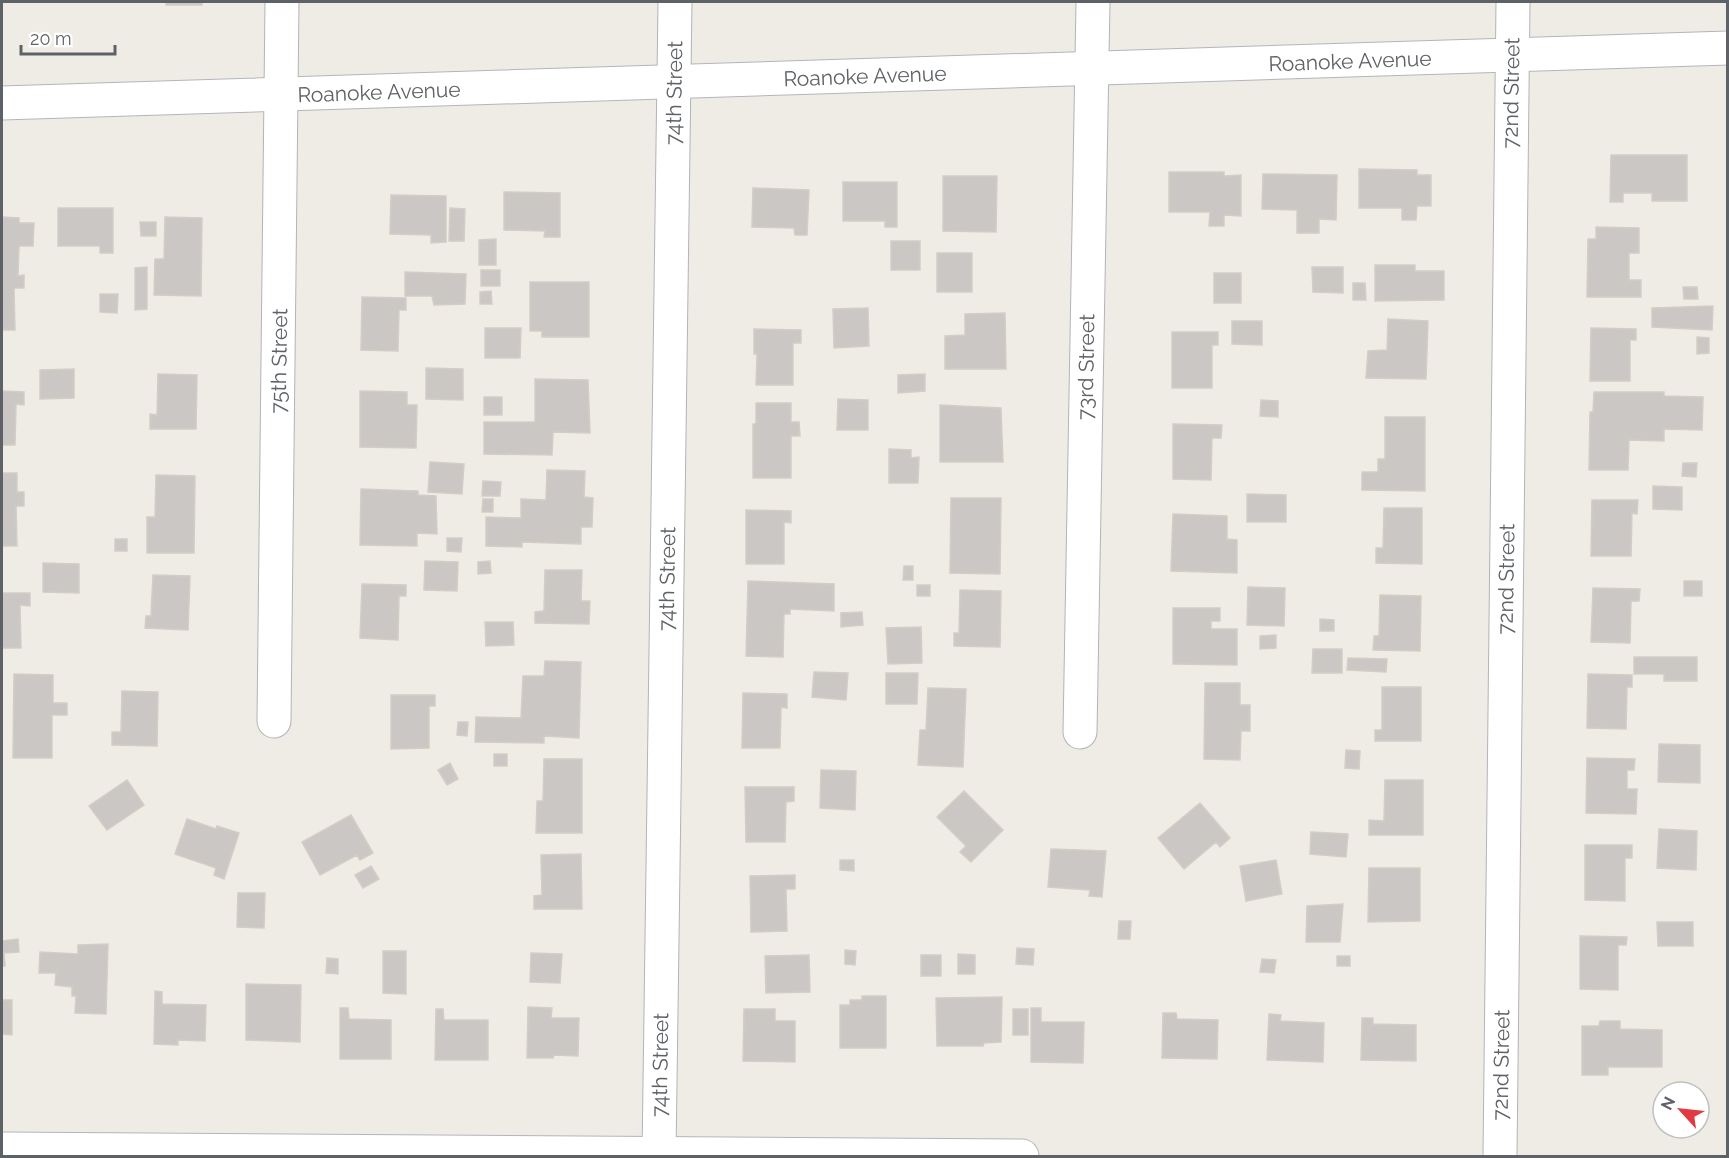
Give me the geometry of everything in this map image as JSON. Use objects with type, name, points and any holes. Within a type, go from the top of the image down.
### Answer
[{"type":"street","name":"75th Street","points":[[274,721],[282,2]]},
{"type":"street","name":"74th Street","points":[[659,1155],[675,2]]},
{"type":"street","name":"73rd Street","points":[[1080,732],[1093,2]]},
{"type":"street","name":"72nd Street","points":[[1500,1156],[1513,2]]},
{"type":"street","name":"Roanoke Avenue","points":[[2,104],[1728,48]]},
{"type":"street","points":[[2,1149],[1022,1156]]},
{"type":"building","points":[[166,2],[202,2],[202,5],[166,5]]},
{"type":"building","points":[[1611,155],[1687,155],[1687,201],[1652,201],[1652,193],[1623,193],[1623,202],[1610,202]]},
{"type":"building","points":[[1359,169],[1417,170],[1417,175],[1431,175],[1431,206],[1417,206],[1416,220],[1402,220],[1402,208],[1359,208]]},
{"type":"building","points":[[1169,172],[1224,172],[1224,176],[1241,175],[1241,216],[1224,215],[1224,226],[1209,226],[1210,212],[1169,212]]},
{"type":"building","points":[[1263,174],[1337,175],[1336,220],[1319,219],[1319,233],[1297,233],[1297,210],[1262,209]]},
{"type":"building","points":[[943,176],[997,176],[996,232],[943,231]]},
{"type":"building","points":[[843,182],[897,182],[897,227],[885,227],[885,221],[843,221]]},
{"type":"building","points":[[753,188],[809,190],[807,235],[795,235],[794,228],[752,227]]},
{"type":"building","points":[[504,192],[560,193],[560,237],[544,237],[545,231],[504,230]]},
{"type":"building","points":[[391,195],[446,196],[446,242],[431,243],[431,235],[390,234]]},
{"type":"building","points":[[58,208],[113,208],[113,253],[100,253],[100,246],[58,246]]},
{"type":"building","points":[[450,208],[465,209],[464,241],[449,241]]},
{"type":"building","points":[[2,217],[19,218],[19,223],[34,223],[33,246],[19,246],[18,276],[24,275],[24,288],[14,288],[15,330],[2,330]]},
{"type":"building","points":[[165,217],[202,218],[201,296],[154,295],[155,259],[164,259]]},
{"type":"building","points":[[140,222],[156,222],[156,236],[141,236]]},
{"type":"building","points":[[1596,227],[1639,228],[1639,253],[1629,253],[1629,280],[1641,280],[1641,297],[1587,297],[1588,239],[1596,239]]},
{"type":"building","points":[[496,239],[496,265],[479,265],[479,240]]},
{"type":"building","points":[[891,241],[920,241],[920,270],[891,270]]},
{"type":"building","points":[[937,253],[972,253],[972,292],[937,292]]},
{"type":"building","points":[[1375,265],[1415,265],[1415,271],[1444,271],[1444,300],[1375,301]]},
{"type":"building","points":[[147,267],[147,309],[135,310],[135,268]]},
{"type":"building","points":[[1312,267],[1343,267],[1343,293],[1313,292]]},
{"type":"building","points":[[481,270],[500,270],[500,286],[481,286]]},
{"type":"building","points":[[405,272],[466,274],[465,304],[434,305],[432,296],[405,296]]},
{"type":"building","points":[[1214,273],[1241,273],[1241,303],[1214,303]]},
{"type":"building","points":[[530,282],[589,282],[589,337],[542,337],[542,331],[530,331]]},
{"type":"building","points":[[1353,283],[1365,283],[1366,300],[1353,300]]},
{"type":"building","points":[[1683,287],[1697,287],[1698,299],[1684,299]]},
{"type":"building","points":[[491,291],[492,304],[480,304],[480,292]]},
{"type":"building","points":[[100,294],[118,294],[117,313],[100,312]]},
{"type":"building","points":[[362,297],[406,298],[406,310],[399,310],[398,351],[361,350]]},
{"type":"building","points":[[1713,306],[1712,330],[1652,327],[1652,308]]},
{"type":"building","points":[[868,308],[869,346],[834,348],[833,309]]},
{"type":"building","points":[[1005,313],[1006,369],[945,369],[945,336],[965,335],[965,314]]},
{"type":"building","points":[[1388,319],[1428,321],[1426,379],[1366,378],[1368,351],[1387,350]]},
{"type":"building","points":[[1232,321],[1262,321],[1262,345],[1232,344]]},
{"type":"building","points":[[485,328],[521,328],[520,358],[485,358]]},
{"type":"building","points":[[1591,328],[1636,329],[1636,340],[1630,340],[1630,381],[1590,381]]},
{"type":"building","points":[[754,329],[801,330],[801,343],[793,343],[793,385],[756,385],[757,354],[754,354]]},
{"type":"building","points":[[1172,332],[1218,332],[1218,345],[1212,345],[1212,388],[1172,388]]},
{"type":"building","points":[[1697,337],[1709,338],[1709,353],[1697,354]]},
{"type":"building","points":[[426,368],[463,369],[463,400],[426,399]]},
{"type":"building","points":[[74,369],[74,398],[40,399],[40,370]]},
{"type":"building","points":[[158,374],[197,375],[196,429],[150,429],[150,414],[157,415]]},
{"type":"building","points":[[925,374],[925,391],[898,393],[898,375]]},
{"type":"building","points":[[535,379],[588,380],[590,433],[553,432],[552,455],[484,454],[484,422],[535,422]]},
{"type":"building","points":[[2,391],[24,392],[24,405],[16,404],[15,445],[2,445]]},
{"type":"building","points":[[360,391],[407,392],[407,405],[417,405],[416,448],[360,447]]},
{"type":"building","points":[[1594,392],[1664,392],[1664,396],[1703,397],[1702,430],[1664,429],[1664,441],[1629,440],[1628,470],[1589,470],[1590,412],[1593,412]]},
{"type":"building","points":[[484,397],[502,397],[502,415],[484,415]]},
{"type":"building","points":[[838,399],[868,400],[868,430],[837,430]]},
{"type":"building","points":[[1261,400],[1278,401],[1278,417],[1260,416]]},
{"type":"building","points":[[756,403],[791,403],[791,422],[799,422],[800,436],[791,436],[791,478],[753,478],[753,424],[756,424]]},
{"type":"building","points":[[940,405],[1001,408],[1003,462],[940,462]]},
{"type":"building","points":[[1385,417],[1425,417],[1425,491],[1362,490],[1362,472],[1378,472],[1378,459],[1385,459]]},
{"type":"building","points":[[1173,424],[1222,425],[1221,438],[1212,438],[1211,480],[1173,479]]},
{"type":"building","points":[[889,449],[911,450],[911,458],[919,457],[918,483],[889,483]]},
{"type":"building","points":[[430,462],[464,464],[462,494],[428,492]]},
{"type":"building","points":[[1683,463],[1697,463],[1696,477],[1682,476]]},
{"type":"building","points":[[547,470],[585,471],[584,497],[593,498],[592,527],[581,527],[581,544],[522,542],[522,547],[486,546],[486,517],[521,518],[521,499],[546,500]]},
{"type":"building","points":[[2,473],[17,473],[17,492],[24,492],[24,506],[16,506],[17,546],[2,546]]},
{"type":"building","points":[[156,475],[195,476],[194,553],[147,553],[147,517],[155,517]]},
{"type":"building","points":[[483,481],[501,482],[500,496],[482,496]]},
{"type":"building","points":[[1653,486],[1682,487],[1682,510],[1653,509]]},
{"type":"building","points":[[361,489],[418,491],[418,495],[436,496],[437,534],[417,533],[417,546],[360,545]]},
{"type":"building","points":[[1247,494],[1286,495],[1286,522],[1247,522]]},
{"type":"building","points":[[951,498],[1001,498],[1000,574],[950,573]]},
{"type":"building","points":[[483,499],[493,499],[493,512],[482,512]]},
{"type":"building","points":[[1592,500],[1638,500],[1637,514],[1632,513],[1631,556],[1591,556]]},
{"type":"building","points":[[1384,508],[1422,508],[1422,564],[1376,563],[1376,548],[1383,548]]},
{"type":"building","points":[[746,510],[791,511],[791,523],[784,522],[784,564],[746,564]]},
{"type":"building","points":[[1173,514],[1227,516],[1227,539],[1237,540],[1237,573],[1171,571]]},
{"type":"building","points":[[447,538],[462,538],[461,552],[447,551]]},
{"type":"building","points":[[115,539],[127,539],[127,551],[115,551]]},
{"type":"building","points":[[425,561],[458,562],[457,591],[424,590]]},
{"type":"building","points":[[490,561],[491,573],[478,574],[478,562]]},
{"type":"building","points":[[43,563],[79,564],[79,593],[43,592]]},
{"type":"building","points":[[904,566],[913,566],[913,580],[903,580]]},
{"type":"building","points":[[545,570],[582,570],[581,601],[590,601],[589,624],[535,623],[535,612],[544,611]]},
{"type":"building","points":[[153,575],[190,576],[188,630],[145,628],[146,616],[151,616]]},
{"type":"building","points":[[748,581],[834,584],[834,611],[790,609],[790,614],[784,614],[783,657],[746,656]]},
{"type":"building","points":[[1684,581],[1702,581],[1702,596],[1684,596]]},
{"type":"building","points":[[362,584],[406,585],[406,596],[399,596],[398,640],[360,638]]},
{"type":"building","points":[[917,585],[930,585],[930,596],[917,596]]},
{"type":"building","points":[[1248,587],[1285,588],[1284,626],[1247,625]]},
{"type":"building","points":[[1593,588],[1640,589],[1639,601],[1631,601],[1630,643],[1591,642]]},
{"type":"building","points":[[960,590],[1001,591],[1000,647],[954,646],[954,633],[959,633]]},
{"type":"building","points":[[2,593],[30,593],[30,606],[20,605],[21,648],[2,648]]},
{"type":"building","points":[[1380,595],[1421,596],[1420,651],[1373,650],[1374,636],[1379,636]]},
{"type":"building","points":[[1173,608],[1220,608],[1220,621],[1211,621],[1211,629],[1237,629],[1237,665],[1173,664]]},
{"type":"building","points":[[862,612],[863,625],[841,627],[841,613]]},
{"type":"building","points":[[1320,619],[1334,620],[1334,631],[1320,631]]},
{"type":"building","points":[[485,622],[513,622],[514,645],[486,646]]},
{"type":"building","points":[[921,627],[922,663],[888,664],[886,628]]},
{"type":"building","points":[[1276,635],[1276,648],[1260,649],[1260,636]]},
{"type":"building","points":[[1313,649],[1342,649],[1342,673],[1312,673]]},
{"type":"building","points":[[1634,657],[1697,657],[1697,681],[1664,681],[1664,674],[1634,674]]},
{"type":"building","points":[[1348,658],[1387,659],[1386,672],[1347,670]]},
{"type":"building","points":[[545,661],[581,662],[579,738],[544,736],[544,743],[475,742],[476,717],[521,718],[523,676],[544,676]]},
{"type":"building","points":[[814,672],[848,673],[846,700],[812,697]]},
{"type":"building","points":[[886,673],[918,673],[917,704],[886,704]]},
{"type":"building","points":[[14,674],[53,675],[53,703],[67,703],[67,715],[52,715],[52,758],[13,758]]},
{"type":"building","points":[[1588,674],[1632,675],[1632,687],[1627,687],[1626,729],[1587,728]]},
{"type":"building","points":[[1205,683],[1240,683],[1240,705],[1250,705],[1250,731],[1241,731],[1240,760],[1204,759]]},
{"type":"building","points":[[1382,687],[1421,687],[1421,741],[1375,741],[1375,730],[1382,730]]},
{"type":"building","points":[[928,688],[966,689],[963,767],[918,765],[920,730],[926,730]]},
{"type":"building","points":[[122,691],[158,692],[157,746],[112,745],[112,732],[121,732]]},
{"type":"building","points":[[743,693],[787,694],[787,708],[781,707],[780,748],[742,748]]},
{"type":"building","points":[[391,695],[435,695],[435,706],[429,706],[429,748],[391,749]]},
{"type":"building","points":[[458,722],[468,722],[467,736],[457,735]]},
{"type":"building","points":[[1659,744],[1700,745],[1700,783],[1658,782]]},
{"type":"building","points":[[1346,750],[1360,751],[1359,769],[1345,768]]},
{"type":"building","points":[[494,754],[507,754],[507,766],[494,766]]},
{"type":"building","points":[[1587,758],[1635,759],[1634,770],[1627,770],[1627,789],[1637,789],[1636,814],[1586,813]]},
{"type":"building","points":[[544,759],[582,759],[582,833],[536,833],[537,801],[543,801]]},
{"type":"building","points":[[450,763],[458,779],[447,785],[438,770]]},
{"type":"building","points":[[821,770],[856,771],[855,810],[820,808]]},
{"type":"building","points":[[127,780],[144,805],[107,830],[89,806]]},
{"type":"building","points":[[1385,780],[1423,780],[1423,835],[1369,835],[1369,820],[1384,821]]},
{"type":"building","points":[[745,787],[794,787],[794,801],[786,802],[785,842],[746,842]]},
{"type":"building","points":[[964,791],[1003,830],[971,862],[960,852],[966,846],[937,817]]},
{"type":"building","points":[[1200,803],[1230,838],[1220,847],[1216,842],[1184,869],[1158,838]]},
{"type":"building","points":[[351,815],[373,853],[360,860],[357,855],[320,875],[302,842]]},
{"type":"building","points":[[187,819],[216,829],[217,826],[239,833],[224,879],[214,875],[216,868],[175,854]]},
{"type":"building","points":[[1659,829],[1697,831],[1696,870],[1657,868]]},
{"type":"building","points":[[1311,832],[1348,834],[1346,857],[1310,854]]},
{"type":"building","points":[[1585,845],[1632,845],[1632,858],[1625,858],[1625,901],[1585,900]]},
{"type":"building","points":[[1051,849],[1106,851],[1102,897],[1089,896],[1090,890],[1048,887]]},
{"type":"building","points":[[581,854],[582,909],[534,909],[534,896],[542,895],[541,855]]},
{"type":"building","points":[[840,860],[854,860],[854,871],[840,870]]},
{"type":"building","points":[[1276,860],[1282,894],[1246,901],[1240,866]]},
{"type":"building","points":[[371,866],[379,879],[363,888],[355,875]]},
{"type":"building","points":[[1369,868],[1420,868],[1420,921],[1368,922]]},
{"type":"building","points":[[795,875],[795,889],[786,889],[787,931],[751,932],[750,876]]},
{"type":"building","points":[[238,893],[265,893],[264,928],[237,927]]},
{"type":"building","points":[[1343,904],[1340,942],[1306,942],[1307,906]]},
{"type":"building","points":[[1119,921],[1131,921],[1130,939],[1118,939]]},
{"type":"building","points":[[1657,922],[1693,922],[1693,946],[1658,946]]},
{"type":"building","points":[[1580,936],[1627,937],[1626,945],[1618,945],[1618,990],[1580,989]]},
{"type":"building","points":[[18,939],[19,952],[4,953],[5,966],[2,966],[2,941]]},
{"type":"building","points":[[108,944],[106,1014],[75,1013],[76,996],[72,996],[72,987],[55,985],[56,973],[39,973],[40,952],[78,954],[78,945]]},
{"type":"building","points":[[1017,948],[1034,949],[1033,965],[1016,964]]},
{"type":"building","points":[[845,950],[856,951],[855,965],[845,964]]},
{"type":"building","points":[[383,951],[406,951],[406,994],[383,993]]},
{"type":"building","points":[[531,953],[562,954],[560,983],[530,982]]},
{"type":"building","points":[[958,954],[975,955],[975,974],[958,974]]},
{"type":"building","points":[[809,955],[810,992],[766,993],[765,956]]},
{"type":"building","points":[[921,955],[941,955],[941,976],[921,976]]},
{"type":"building","points":[[1337,956],[1350,956],[1350,966],[1337,966]]},
{"type":"building","points":[[327,958],[338,959],[338,974],[326,973]]},
{"type":"building","points":[[1262,959],[1276,960],[1274,973],[1260,972]]},
{"type":"building","points":[[246,984],[301,985],[300,1042],[246,1040]]},
{"type":"building","points":[[155,991],[162,992],[162,1004],[206,1005],[205,1041],[178,1040],[178,1045],[154,1044]]},
{"type":"building","points":[[862,996],[886,996],[886,1048],[840,1048],[840,1005],[850,1005],[850,1000],[862,1000]]},
{"type":"building","points":[[1002,997],[1001,1042],[984,1043],[983,1046],[937,1046],[936,998]]},
{"type":"building","points":[[2,1000],[12,1000],[12,1035],[2,1034]]},
{"type":"building","points":[[528,1007],[552,1008],[551,1018],[579,1018],[578,1056],[554,1055],[553,1058],[527,1058]]},
{"type":"building","points":[[340,1008],[348,1008],[349,1019],[391,1020],[391,1059],[340,1059]]},
{"type":"building","points":[[1031,1008],[1041,1008],[1041,1022],[1084,1022],[1083,1063],[1031,1062]]},
{"type":"building","points":[[436,1009],[443,1009],[444,1020],[488,1020],[488,1060],[435,1060]]},
{"type":"building","points":[[744,1009],[775,1009],[775,1021],[795,1021],[795,1062],[743,1061]]},
{"type":"building","points":[[1013,1009],[1028,1009],[1028,1035],[1013,1035]]},
{"type":"building","points":[[1163,1013],[1176,1013],[1177,1019],[1218,1020],[1217,1059],[1162,1058]]},
{"type":"building","points":[[1269,1014],[1281,1015],[1280,1021],[1324,1023],[1323,1062],[1267,1060]]},
{"type":"building","points":[[1362,1018],[1373,1018],[1373,1024],[1416,1025],[1416,1061],[1361,1060]]},
{"type":"building","points":[[1600,1021],[1620,1021],[1620,1029],[1662,1030],[1662,1067],[1608,1067],[1608,1075],[1582,1075],[1582,1026],[1599,1026]]}]
